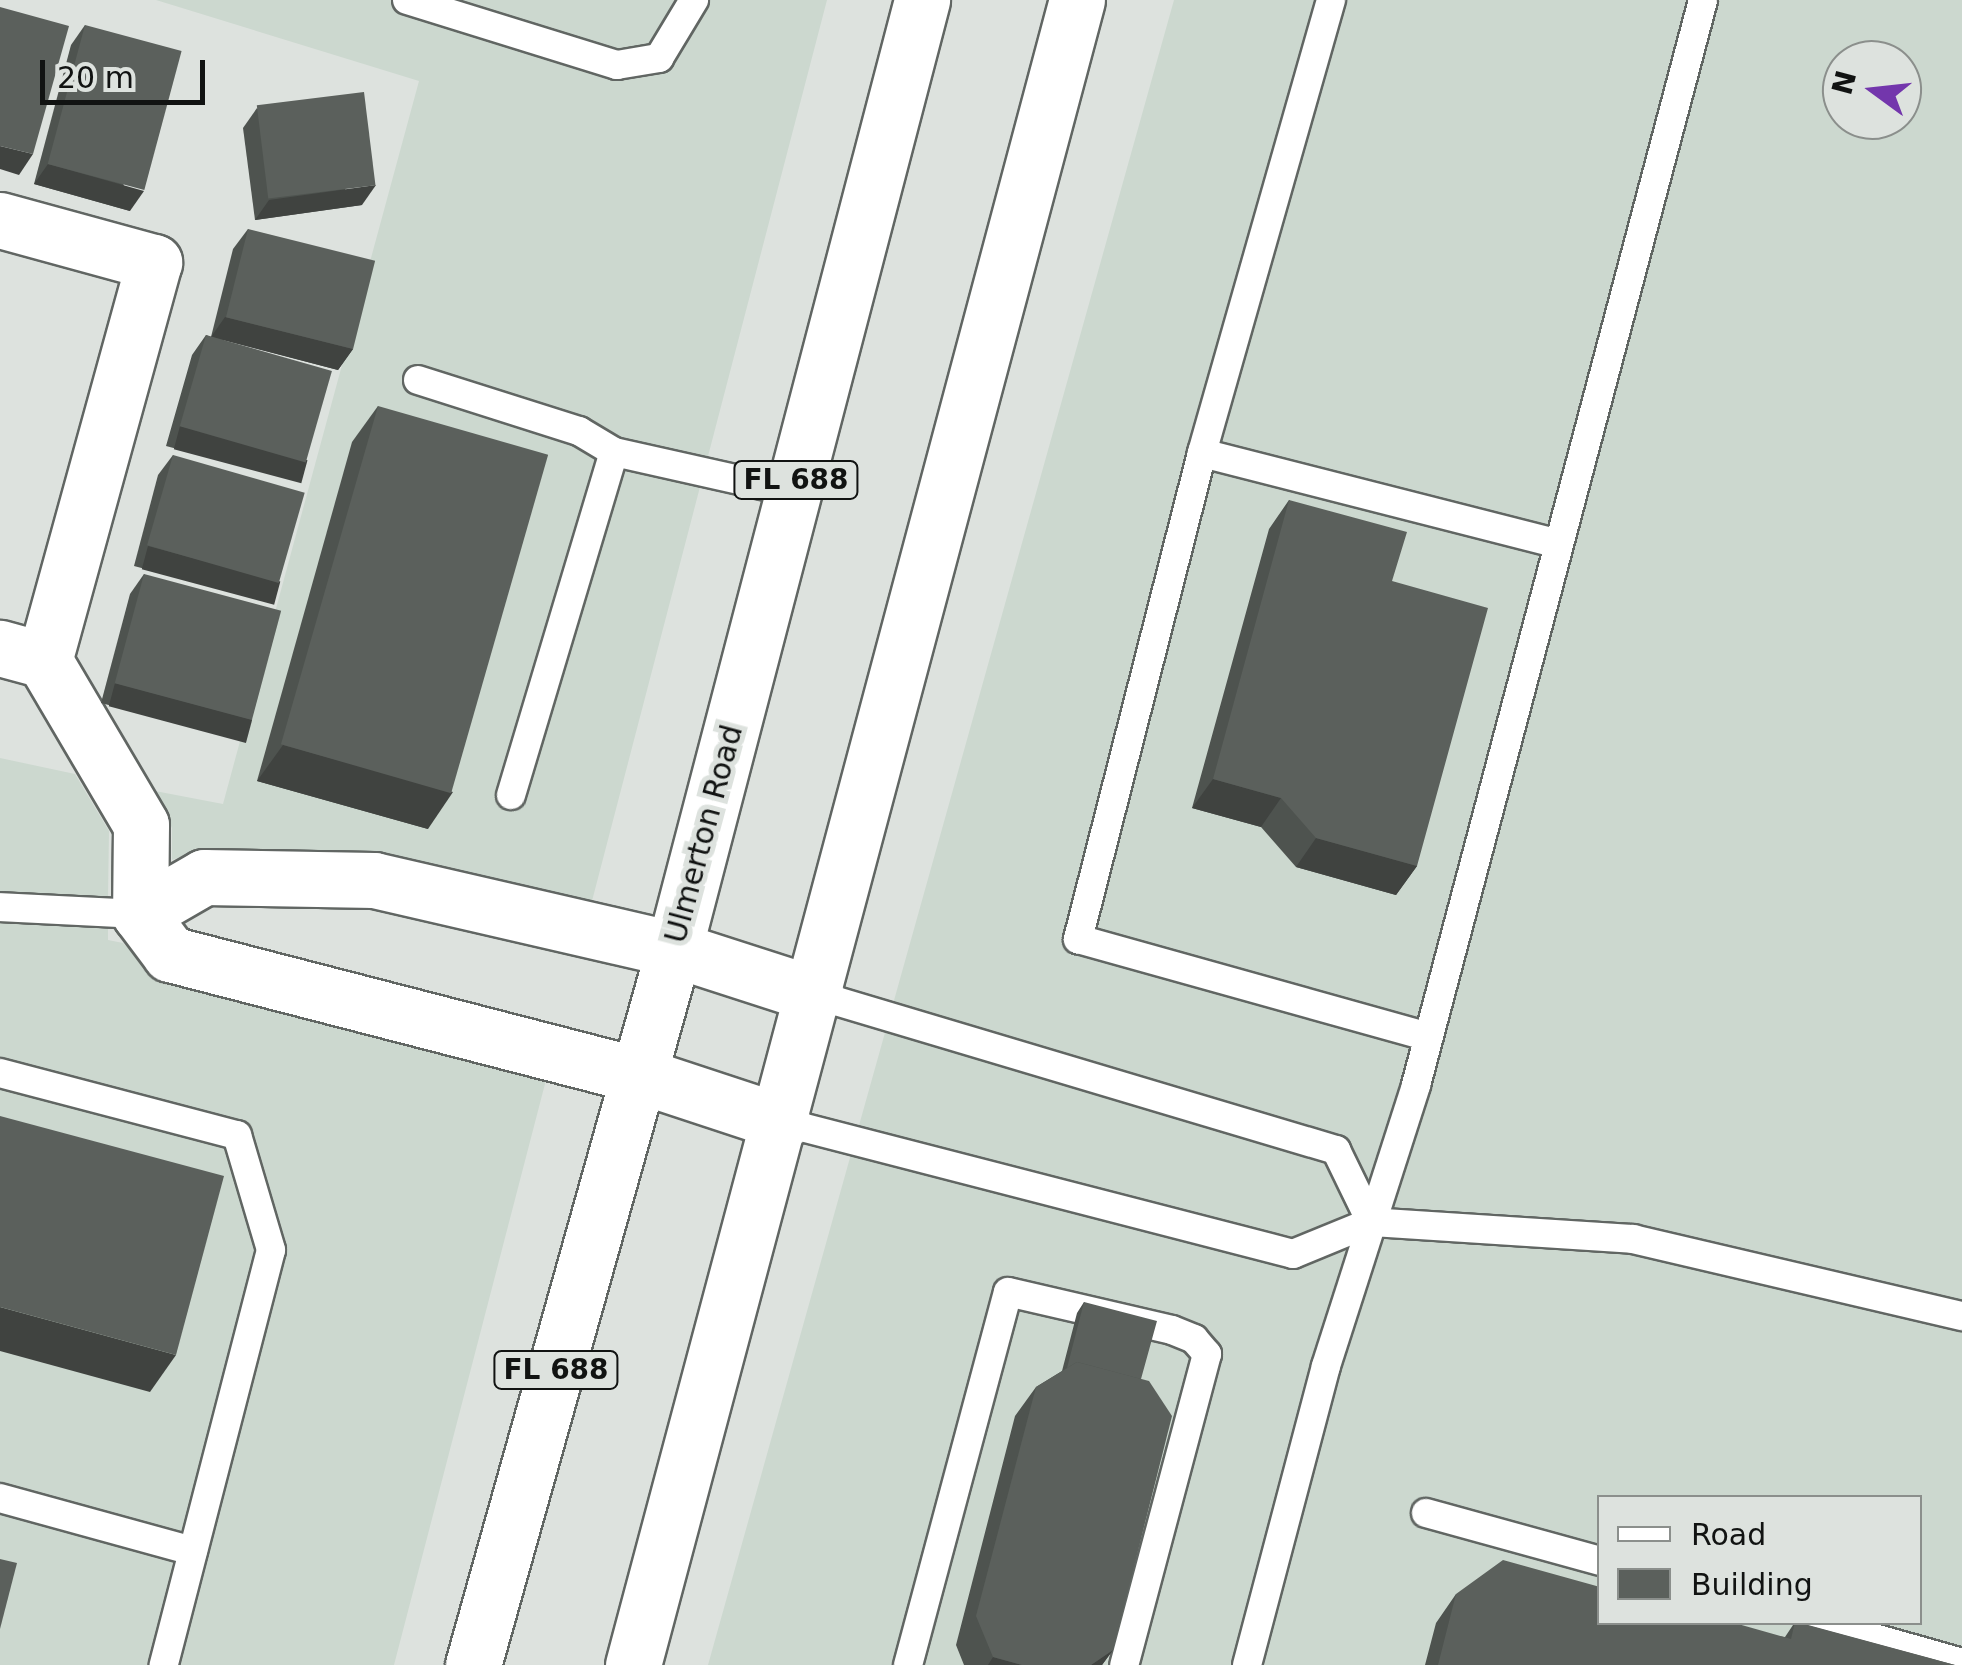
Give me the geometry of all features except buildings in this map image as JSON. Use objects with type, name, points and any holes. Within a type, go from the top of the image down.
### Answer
[{"type":"main road","name":"Ulmerton Road","points":[[473,1665],[674,950],[922,0]]},
{"type":"main road","points":[[633,1665],[816,995],[1077,0]]},
{"type":"main road","points":[[0,220],[154,262],[22,654],[140,825],[140,914],[170,954],[639,1075],[782,1122]]},
{"type":"main road","points":[[140,914],[204,877],[374,880],[674,950],[816,995]]},
{"type":"lane","points":[[407,0],[617,66],[659,58],[694,0]]},
{"type":"lane","points":[[1331,0],[1202,453],[1078,939],[1429,1037]]},
{"type":"lane","points":[[1247,1665],[1371,1222],[1429,1037],[1703,0]]},
{"type":"lane","points":[[418,380],[579,431],[614,452],[793,492]]},
{"type":"lane","points":[[510,796],[614,452]]},
{"type":"lane","points":[[1202,453],[1560,544]]},
{"type":"lane","points":[[0,907],[140,914]]},
{"type":"lane","points":[[816,995],[1336,1150],[1371,1222]]},
{"type":"lane","points":[[0,1073],[236,1135],[271,1250],[164,1665]]},
{"type":"lane","points":[[782,1122],[1294,1254],[1371,1222],[1633,1239],[1962,1316]]},
{"type":"lane","points":[[908,1665],[1008,1292],[1172,1330],[1194,1339],[1207,1354],[1124,1665]]},
{"type":"lane","points":[[0,1498],[193,1552]]},
{"type":"lane","points":[[1426,1513],[1597,1561]]},
{"type":"lane","points":[[1829,1625],[1962,1663]]},
{"type":"shaded area","points":[[156,0],[827,0],[592,901],[373,852],[203,848],[172,860],[172,828],[155,791],[223,804],[419,81]]},
{"type":"shaded area","points":[[1174,0],[1962,0],[1962,1665],[708,1665]]},
{"type":"shaded area","points":[[0,758],[75,774],[109,831],[108,898],[96,906],[108,922],[108,940],[123,943],[162,982],[546,1080],[394,1665],[0,1665]]}]
